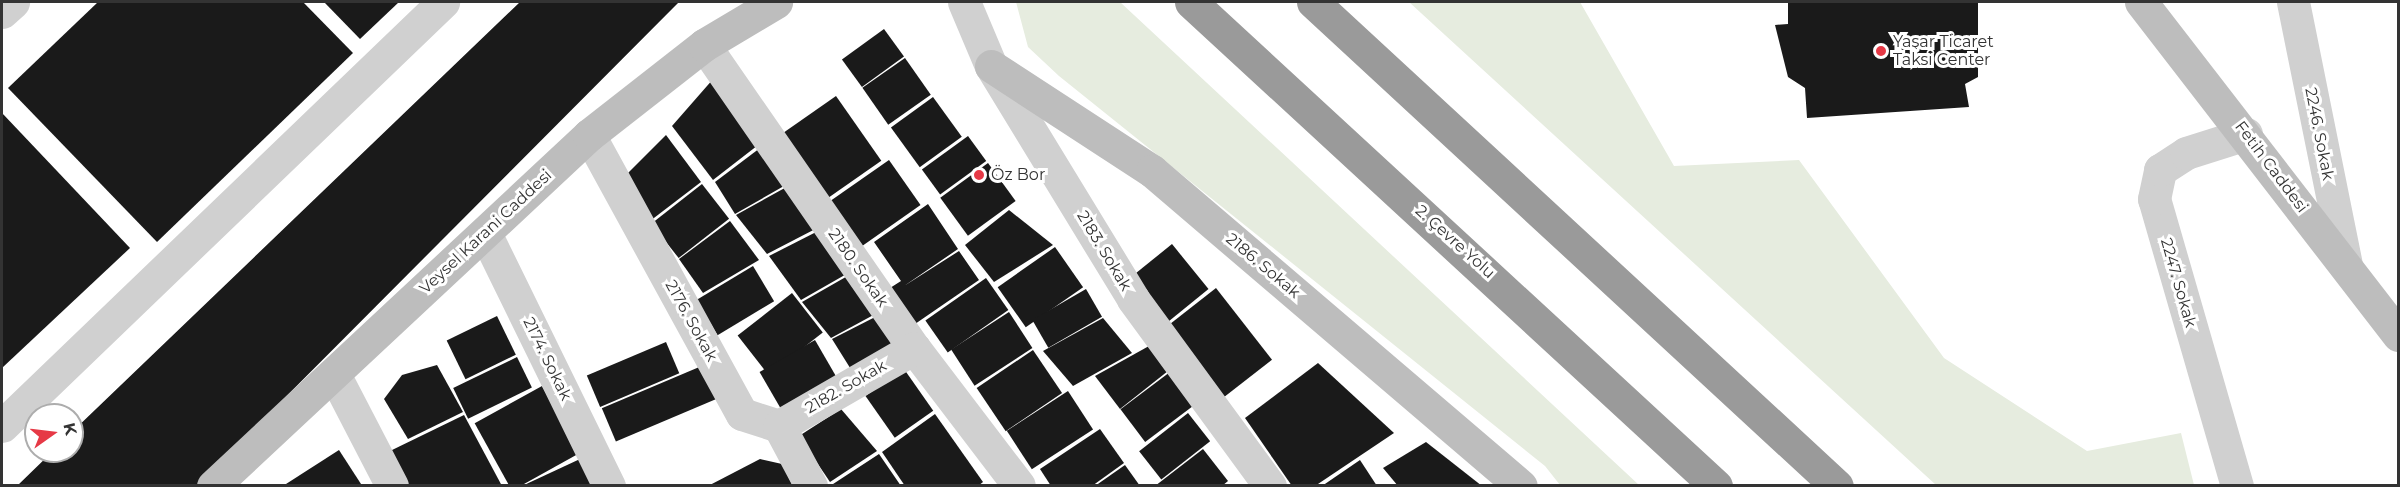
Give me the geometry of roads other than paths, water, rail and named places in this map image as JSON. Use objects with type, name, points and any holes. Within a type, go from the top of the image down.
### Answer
[{"type":"highway","name":"2. Çevre Yolu","points":[[1191,2],[1716,486]]},
{"type":"highway","points":[[1313,2],[1837,486]]},
{"type":"main road","name":"Veysel Karani Caddesi","points":[[213,486],[589,135],[704,45],[776,2]]},
{"type":"main road","name":"Fetih Caddesi","points":[[2141,2],[2246,134],[2398,335]]},
{"type":"main road","name":"2186. Sokak","points":[[991,66],[1152,171],[1521,486]]},
{"type":"street","points":[[2,12],[13,2]]},
{"type":"street","points":[[2,426],[443,2]]},
{"type":"street","name":"2183. Sokak","points":[[964,2],[991,66],[1133,299],[1270,486]]},
{"type":"street","name":"2246. Sokak","points":[[2293,2],[2346,266]]},
{"type":"street","name":"2180. Sokak","points":[[704,45],[914,348],[1019,486]]},
{"type":"street","name":"2247. Sokak","points":[[2237,486],[2154,198],[2160,170],[2186,153],[2246,134]]},
{"type":"street","name":"2176. Sokak","points":[[589,135],[742,414],[779,426]]},
{"type":"street","name":"2174. Sokak","points":[[485,233],[609,486]]},
{"type":"street","name":"2182. Sokak","points":[[779,426],[914,348]]},
{"type":"street","points":[[334,374],[392,486]]},
{"type":"street","points":[[779,426],[811,486]]},
{"type":"place","name":"Yaşar Ticaret Taksi Center","points":[[1881,51]]},
{"type":"place","name":"Öz Bor","points":[[979,175]]}]
